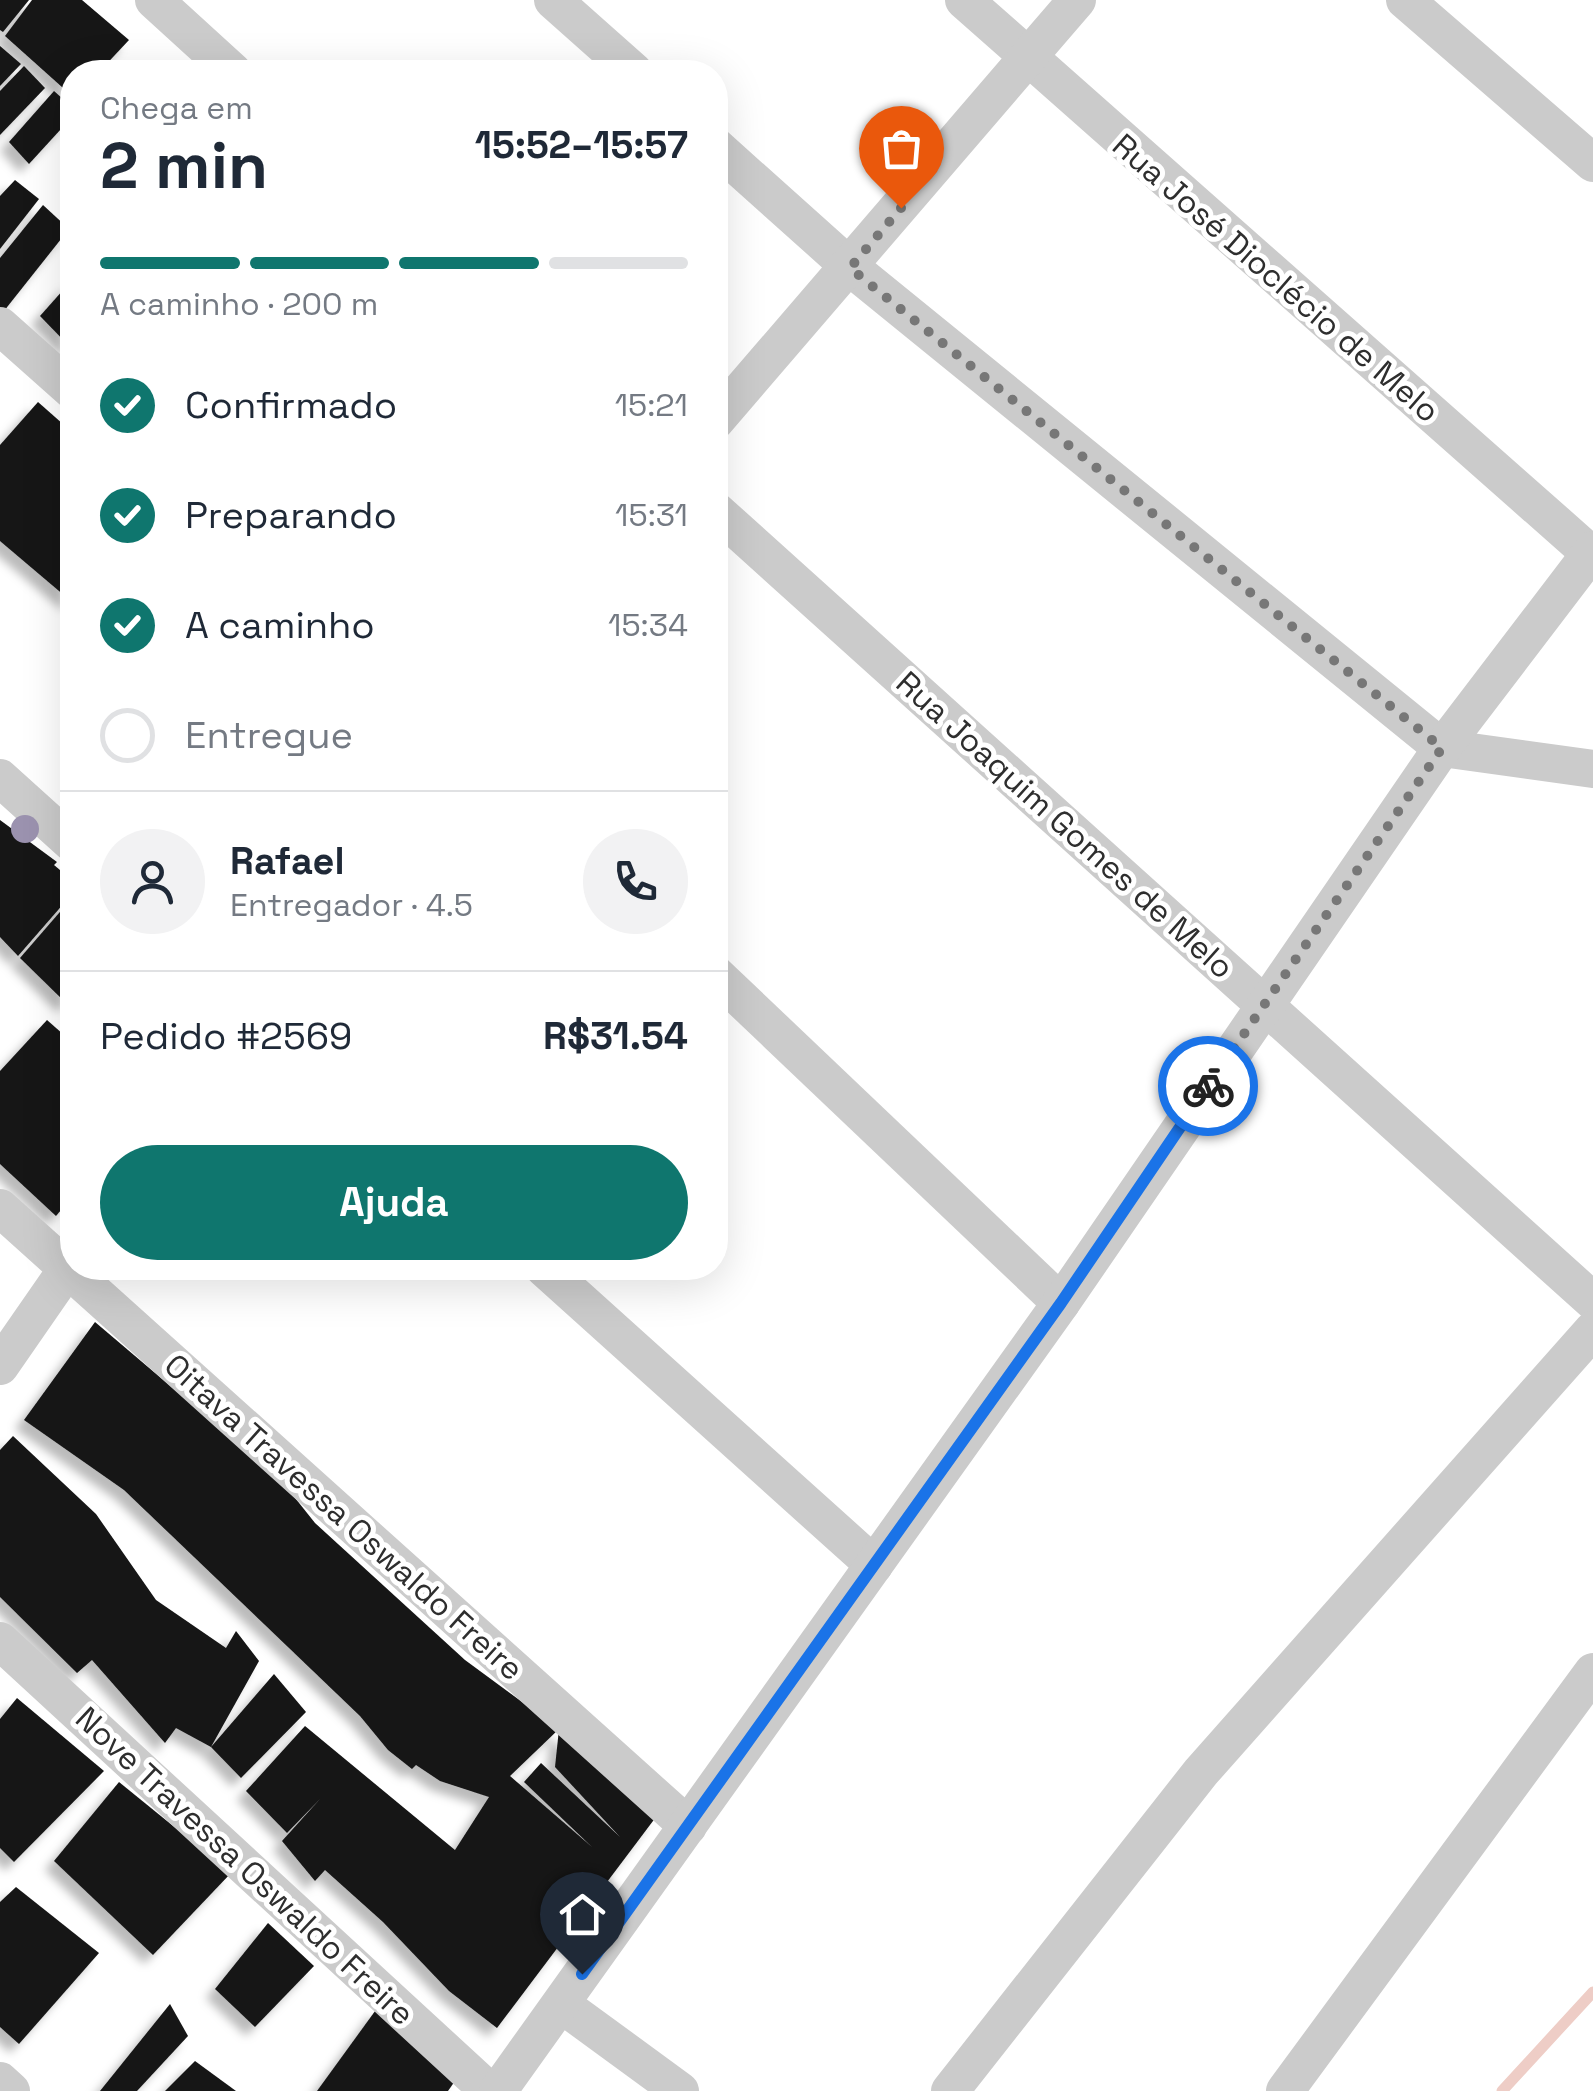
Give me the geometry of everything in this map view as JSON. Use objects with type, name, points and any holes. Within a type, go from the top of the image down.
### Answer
[{"type":"street","points":[[154,0],[221,60]]},
{"type":"street","points":[[553,0],[620,60]]},
{"type":"street","name":"Rua José Dioclécio de Melo","points":[[964,0],[1592,554]]},
{"type":"street","points":[[728,407],[1078,0]]},
{"type":"street","points":[[1406,0],[1593,163]]},
{"type":"street","points":[[728,158],[850,268],[1442,748],[1593,769]]},
{"type":"street","points":[[0,326],[60,379]]},
{"type":"street","name":"Rua Joaquim Gomes de Melo","points":[[728,522],[1593,1301]]},
{"type":"street","points":[[498,2091],[1061,1303],[1442,748],[1592,554]]},
{"type":"street","points":[[0,778],[60,832]]},
{"type":"street","points":[[728,986],[1061,1303]]},
{"type":"street","name":"Oitava Travessa Oswaldo Freire","points":[[0,1208],[60,1258]]},
{"type":"street","points":[[0,1366],[60,1280]]},
{"type":"street","name":"Oitava Travessa Oswaldo Freire","points":[[85,1280],[688,1826]]},
{"type":"street","points":[[557,1280],[874,1565]]},
{"type":"street","points":[[950,2091],[1201,1772],[1593,1330]]},
{"type":"street","name":"Nove Travessa Oswaldo Freire","points":[[0,1642],[489,2091]]},
{"type":"street","points":[[1285,2091],[1593,1672]]},
{"type":"street","points":[[561,2004],[680,2091]]},
{"type":"street","points":[[0,2081],[11,2091]]},
{"type":"building","points":[[0,0],[29,0],[3,32],[0,30]]},
{"type":"building","points":[[32,0],[82,0],[129,40],[110,60],[60,60],[60,85],[5,36]]},
{"type":"building","points":[[0,46],[21,64],[0,86]]},
{"type":"building","points":[[24,66],[45,88],[0,135],[0,91]]},
{"type":"building","points":[[54,91],[60,96],[60,130],[29,164],[9,142]]},
{"type":"building","points":[[15,180],[39,199],[0,249],[0,196]]},
{"type":"building","points":[[43,205],[60,221],[60,240],[0,316],[0,258]]},
{"type":"building","points":[[60,294],[60,337],[40,316]]},
{"type":"building","points":[[38,402],[60,421],[60,592],[0,541],[0,445]]},
{"type":"building","points":[[0,820],[57,862],[54,865],[60,870],[60,908],[18,956],[0,937]]},
{"type":"building","points":[[60,912],[60,997],[20,958]]},
{"type":"building","points":[[47,1020],[60,1031],[60,1211],[56,1216],[0,1164],[0,1071]]},
{"type":"building","points":[[95,1322],[280,1479],[315,1523],[465,1660],[559,1729],[656,1817],[497,2028],[449,1991],[383,1922],[325,1870],[315,1881],[282,1841],[320,1799],[287,1833],[246,1791],[305,1726],[455,1850],[489,1797],[440,1781],[416,1765],[412,1769],[388,1750],[360,1716],[124,1490],[24,1420]],"holes":[[[559,1729],[555,1767],[620,1837],[541,1763],[524,1782],[592,1847],[510,1776]]]},
{"type":"building","points":[[13,1436],[96,1514],[156,1600],[226,1648],[236,1631],[259,1661],[211,1747],[176,1728],[165,1743],[92,1660],[77,1673],[0,1597],[0,1450]]},
{"type":"building","points":[[274,1674],[306,1712],[241,1778],[211,1747]]},
{"type":"building","points":[[17,1698],[104,1771],[14,1862],[0,1848],[0,1719]]},
{"type":"building","points":[[119,1782],[231,1873],[153,1955],[54,1861]]},
{"type":"building","points":[[16,1887],[99,1953],[19,2044],[0,2027],[0,1902]]},
{"type":"building","points":[[268,1923],[314,1966],[255,2027],[215,1989]]},
{"type":"building","points":[[170,2004],[188,2036],[137,2091],[100,2091]]},
{"type":"building","points":[[378,2007],[455,2081],[448,2091],[317,2091]]},
{"type":"building","points":[[195,2061],[236,2091],[165,2091]]},
{"type":"waterway","points":[[1502,2091],[1593,1992]]},
{"type":"way so far","points":[[901,208],[850,268],[1442,748],[1208,1086]]},
{"type":"route","points":[[582,1974],[1061,1303],[1208,1086]]}]
